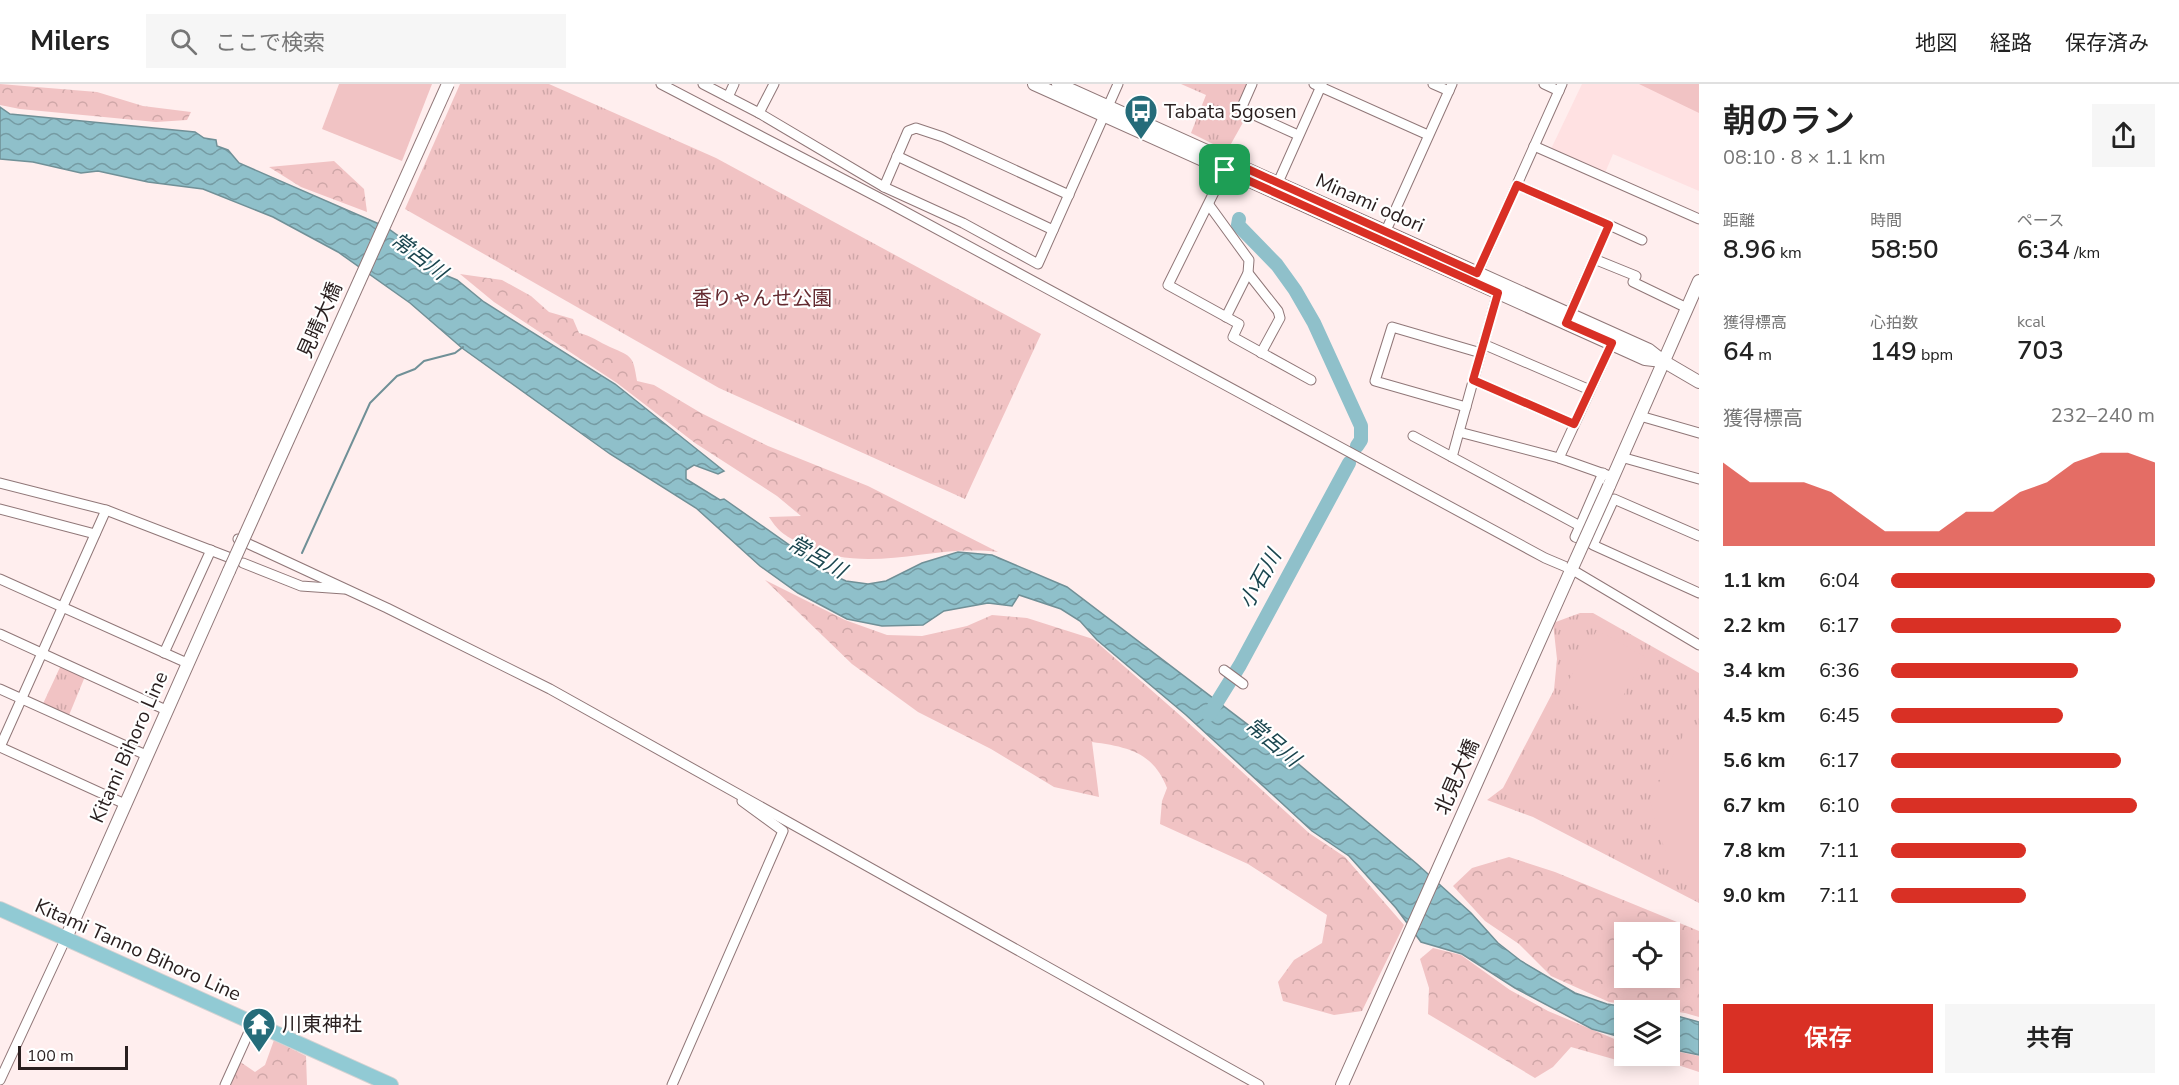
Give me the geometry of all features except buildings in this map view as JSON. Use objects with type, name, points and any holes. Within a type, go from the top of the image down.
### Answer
[{"type":"main road","name":"Kitami Tanno Bihoro Line","points":[[0,909],[392,1085]]},
{"type":"street","name":"見晴大橋","points":[[229,571],[448,84]]},
{"type":"street","points":[[661,84],[887,202],[1545,558],[1571,569],[1699,645]]},
{"type":"street","points":[[703,84],[759,113],[884,187],[963,222],[1038,264],[1118,84]]},
{"type":"street","points":[[728,98],[734,84]]},
{"type":"street","points":[[759,113],[774,84]]},
{"type":"street","name":"Minami odori","points":[[1034,84],[1106,111],[1499,288],[1649,350],[1699,382]]},
{"type":"street","name":"Minami odori","points":[[1058,84],[1106,111]]},
{"type":"street","points":[[1252,84],[1241,109],[1298,135]]},
{"type":"street","points":[[1383,236],[1450,88],[1433,84]]},
{"type":"street","points":[[1475,277],[1560,87],[1545,84]]},
{"type":"street","points":[[1276,187],[1319,85],[1428,135]]},
{"type":"street","points":[[884,187],[908,131],[916,128],[943,137],[1069,195]]},
{"type":"street","points":[[1534,146],[1699,219]]},
{"type":"street","points":[[897,156],[1053,230]]},
{"type":"street","points":[[1227,166],[1168,285],[1239,324],[1233,337],[1311,380]]},
{"type":"street","points":[[1517,185],[1642,240]]},
{"type":"street","points":[[1209,205],[1250,260],[1248,273],[1226,316]]},
{"type":"street","points":[[1568,318],[1609,225]]},
{"type":"street","points":[[1594,259],[1636,276],[1633,282],[1687,308]]},
{"type":"street","points":[[1248,273],[1278,311],[1280,318],[1261,352]]},
{"type":"street","name":"北見大橋","points":[[1342,1085],[1571,569],[1608,479],[1640,417],[1699,280]]},
{"type":"street","points":[[1452,457],[1499,288]]},
{"type":"street","name":"Minami odori","points":[[1568,318],[1645,359],[1663,361]]},
{"type":"street","points":[[1466,407],[1375,381],[1392,327],[1482,348],[1590,390]]},
{"type":"street","points":[[1559,458],[1612,343]]},
{"type":"street","points":[[1473,380],[1574,424]]},
{"type":"street","points":[[1640,417],[1699,433]]},
{"type":"street","points":[[1459,432],[1559,458],[1608,479],[1575,537],[1699,593]]},
{"type":"street","points":[[1413,436],[1580,526]]},
{"type":"street","points":[[1621,457],[1699,479]]},
{"type":"street","points":[[0,483],[106,510],[228,557]]},
{"type":"street","points":[[1593,545],[1614,499],[1699,536]]},
{"type":"street","points":[[0,509],[95,534]]},
{"type":"street","points":[[106,510],[0,747],[125,804]]},
{"type":"street","points":[[237,539],[348,589],[499,662],[1259,1085]]},
{"type":"street","points":[[165,653],[211,550]]},
{"type":"street","points":[[243,563],[301,586],[348,589]]},
{"type":"street","name":"Kitami Bihoro Line","points":[[66,938],[229,571]]},
{"type":"street","points":[[0,579],[187,663]]},
{"type":"street","points":[[0,634],[166,710]]},
{"type":"street","points":[[1224,670],[1243,684]]},
{"type":"street","points":[[0,689],[146,755]]},
{"type":"street","points":[[672,1085],[783,831],[739,799],[735,792]]},
{"type":"street","points":[[0,1080],[66,938]]},
{"type":"street","points":[[225,1085],[253,1023]]},
{"type":"shaded area","points":[[1582,84],[1699,84],[1699,191],[1613,154],[1605,173],[1551,149]]},
{"type":"green space","points":[[0,84],[97,92],[143,106],[191,112],[187,120],[156,122],[20,109],[0,105]]},
{"type":"green space","points":[[339,84],[432,84],[402,161],[322,129]]},
{"type":"green space","name":"香りゃんせ公園","points":[[460,84],[549,84],[716,158],[1041,334],[965,499],[719,388],[405,209]]},
{"type":"green space","points":[[1181,84],[1249,84],[1236,112],[1246,117],[1227,151],[1191,133],[1206,95]]},
{"type":"green space","points":[[1639,84],[1699,84],[1699,113]]},
{"type":"green space","points":[[334,161],[364,189],[367,212],[301,187],[269,167]]},
{"type":"green space","points":[[460,274],[502,280],[531,296],[549,312],[573,319],[579,333],[592,337],[631,358],[637,381],[654,385],[701,413],[768,446],[868,486],[998,552],[973,550],[876,559],[852,558],[828,554],[792,539],[780,531],[769,517],[801,516],[777,496],[695,443],[617,383],[494,302]]},
{"type":"green space","points":[[765,580],[845,620],[887,635],[922,636],[967,626],[992,615],[1027,618],[1093,639],[1309,833],[1345,857],[1404,925],[1362,1011],[1334,1015],[1283,1001],[1278,982],[1294,960],[1322,943],[1327,915],[1248,864],[1160,824],[1162,801],[1167,788],[1161,776],[1147,759],[1128,749],[1092,742],[1099,797],[1054,787],[991,749],[918,712],[852,664]]},
{"type":"green space","points":[[1580,613],[1593,613],[1699,673],[1699,903],[1533,817],[1487,800],[1503,788],[1554,690],[1557,659],[1553,623]]},
{"type":"green space","points":[[1597,630],[1645,657],[1608,723],[1560,696]]},
{"type":"green space","points":[[62,663],[86,674],[67,720],[41,708]]},
{"type":"green space","points":[[1690,722],[1699,727],[1699,882],[1686,875],[1667,854],[1657,829],[1650,800]]},
{"type":"green space","points":[[1509,857],[1555,872],[1677,922],[1614,922],[1614,988],[1680,988],[1680,923],[1699,931],[1699,1017],[1680,1012],[1680,1000],[1614,1000],[1614,1003],[1609,1002],[1551,976],[1519,944],[1485,921],[1453,886],[1472,868]]},
{"type":"green space","points":[[1433,948],[1461,955],[1510,990],[1548,1011],[1614,1039],[1614,1059],[1571,1047],[1553,1067],[1535,1078],[1428,1014],[1429,988],[1420,959]]},
{"type":"green space","points":[[274,1040],[306,1056],[307,1085],[231,1085],[239,1061],[255,1072],[265,1065]]},
{"type":"green space","points":[[1680,1052],[1699,1056],[1699,1072],[1681,1066]]},
{"type":"water","name":"常呂川","points":[[0,107],[10,114],[195,132],[204,138],[216,140],[217,146],[228,150],[239,163],[386,227],[422,253],[445,275],[457,280],[484,302],[615,384],[724,471],[718,474],[694,465],[686,470],[686,479],[720,500],[724,499],[810,557],[824,571],[846,581],[868,584],[886,581],[922,563],[958,552],[992,555],[1067,587],[1289,756],[1417,864],[1471,913],[1498,943],[1521,961],[1575,993],[1614,1005],[1614,1035],[1592,1029],[1515,988],[1462,954],[1421,942],[1396,908],[1349,856],[1312,831],[1186,715],[1097,640],[1080,621],[1061,609],[1019,595],[1012,606],[988,603],[944,611],[923,625],[882,626],[847,619],[798,593],[760,566],[696,508],[610,454],[462,348],[410,303],[338,252],[273,217],[203,189],[148,182],[98,171],[81,173],[33,162],[0,159]]},
{"type":"water","points":[[1680,1017],[1699,1022],[1699,1055],[1680,1051]]},
{"type":"waterway","name":"小石川","points":[[1239,219],[1238,225],[1277,265],[1314,323],[1361,426],[1361,440],[1357,446]]},
{"type":"waterway","points":[[302,553],[370,403],[397,376],[415,369],[424,361],[455,353],[463,347]]},
{"type":"waterway","name":"小石川","points":[[1209,715],[1240,665],[1349,463]]},
{"type":"place","name":"Tabata 5gosen","points":[[1141,140]]},
{"type":"place","name":"川東神社","points":[[259,1053]]},
{"type":"route","points":[[1230,161],[1477,273],[1517,185],[1609,225],[1566,323],[1612,343],[1574,424],[1473,380],[1498,293],[1225,170],[1230,161]]}]
